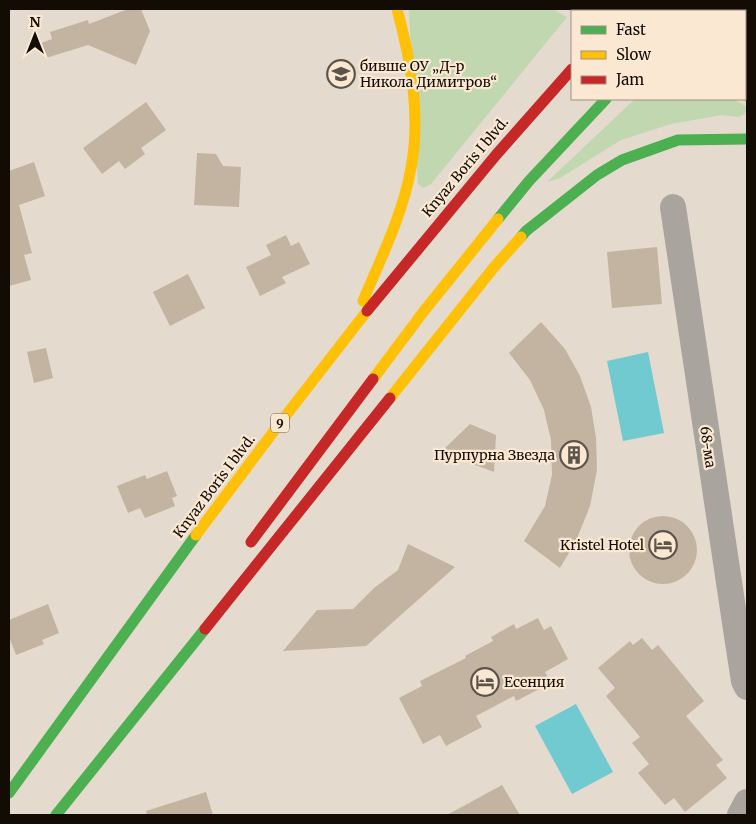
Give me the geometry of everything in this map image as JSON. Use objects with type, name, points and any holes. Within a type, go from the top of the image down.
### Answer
[{"type":"main road","points":[[351,329],[397,220],[407,188],[412,159],[415,106],[413,77],[397,9]]},
{"type":"main road","name":"Knyaz Boris I blvd.","points":[[9,793],[156,588],[351,329],[508,139],[571,70]]},
{"type":"main road","points":[[244,552],[424,311],[529,181],[605,100]]},
{"type":"main road","points":[[55,815],[495,266],[526,231],[570,194],[622,160],[678,140],[747,139]]},
{"type":"main road","points":[[55,815],[163,663]]},
{"type":"street","name":"68-ма","points":[[673,207],[744,681],[747,687]]},
{"type":"street","points":[[740,815],[747,802]]},
{"type":"green space","points":[[409,9],[552,9],[567,17],[431,184],[423,188],[418,184]]},
{"type":"green space","points":[[747,9],[747,63],[746,10],[742,10]]},
{"type":"green space","points":[[634,100],[735,100],[747,107],[745,114],[738,117],[722,115],[671,124],[621,140],[560,178],[547,182]]},
{"type":"water","points":[[648,352],[664,433],[623,441],[607,361]]},
{"type":"water","points":[[576,704],[613,772],[572,794],[535,726]]},
{"type":"building","points":[[128,9],[141,9],[150,31],[136,65],[88,45],[46,58],[41,43],[52,39],[50,32],[88,20],[89,24]]},
{"type":"building","points":[[146,102],[166,130],[141,148],[145,154],[125,169],[119,161],[102,174],[83,148]]},
{"type":"building","points":[[197,153],[216,154],[223,166],[241,167],[239,207],[194,205]]},
{"type":"building","points":[[34,162],[45,196],[19,205],[32,253],[24,255],[31,280],[9,286],[9,171]]},
{"type":"building","points":[[286,235],[291,246],[299,242],[310,264],[282,277],[286,283],[260,296],[246,267],[271,255],[266,245]]},
{"type":"building","points":[[657,247],[662,304],[612,308],[607,252]]},
{"type":"building","points":[[188,274],[205,308],[170,326],[153,292]]},
{"type":"building","name":"Пурпурна Звезда","points":[[541,322],[565,349],[580,376],[591,407],[596,438],[597,470],[590,506],[576,541],[560,568],[524,541],[545,506],[552,475],[551,440],[544,410],[530,380],[509,353]]},
{"type":"building","points":[[46,348],[53,378],[34,383],[27,352]]},
{"type":"building","points":[[470,424],[496,435],[494,472],[470,463],[444,449]]},
{"type":"building","points":[[167,471],[177,496],[172,498],[175,506],[145,518],[140,508],[128,513],[117,486],[145,475],[147,479]]},
{"type":"building","name":"Kristel Hotel","points":[[663,516],[676,519],[687,526],[694,537],[697,550],[694,563],[687,574],[676,581],[663,584],[650,581],[639,574],[632,563],[629,550],[632,537],[639,526],[650,519]]},
{"type":"building","points":[[408,544],[455,567],[366,646],[283,651],[317,610],[353,609],[374,588],[398,570]]},
{"type":"building","points":[[48,604],[59,633],[42,640],[44,644],[16,655],[9,637],[9,620]]},
{"type":"building","name":"Есенция","points":[[538,618],[544,630],[551,626],[568,659],[545,672],[551,683],[516,701],[514,696],[476,716],[482,727],[446,746],[440,735],[423,744],[399,698],[422,686],[420,681],[466,658],[465,656],[493,641],[491,637],[514,624],[516,629]]},
{"type":"building","points":[[642,638],[652,650],[658,645],[704,701],[686,716],[723,760],[716,765],[727,778],[685,812],[674,798],[665,805],[638,773],[649,764],[632,743],[640,737],[606,696],[615,688],[598,668],[630,641],[633,645]]},
{"type":"building","points":[[502,785],[520,815],[447,815]]},
{"type":"building","points":[[206,792],[213,815],[147,815],[146,811]]},
{"type":"traffic: fast","points":[[498,219],[529,181],[605,100]]},
{"type":"traffic: fast","points":[[521,237],[597,175],[622,160],[678,140],[747,139]]},
{"type":"traffic: fast","points":[[9,793],[196,535]]},
{"type":"traffic: fast","points":[[56,815],[205,629]]},
{"type":"traffic: slow","points":[[363,301],[391,236],[403,202],[414,148],[415,108],[413,88],[407,48],[397,9]]},
{"type":"traffic: slow","points":[[373,379],[424,311],[498,219]]},
{"type":"traffic: slow","points":[[390,398],[495,266],[521,237]]},
{"type":"traffic: slow","points":[[196,535],[367,311]]},
{"type":"traffic: jam","points":[[367,311],[496,155],[571,70]]},
{"type":"traffic: jam","points":[[251,542],[373,379]]},
{"type":"traffic: jam","points":[[205,629],[390,398]]},
{"type":"place","name":"бивше ОУ „Д-р Никола Димитров“","points":[[341,74]]},
{"type":"place","name":"Пурпурна Звезда","points":[[574,455]]},
{"type":"place","name":"Kristel Hotel","points":[[663,545]]},
{"type":"place","name":"Есенция","points":[[485,682]]}]
